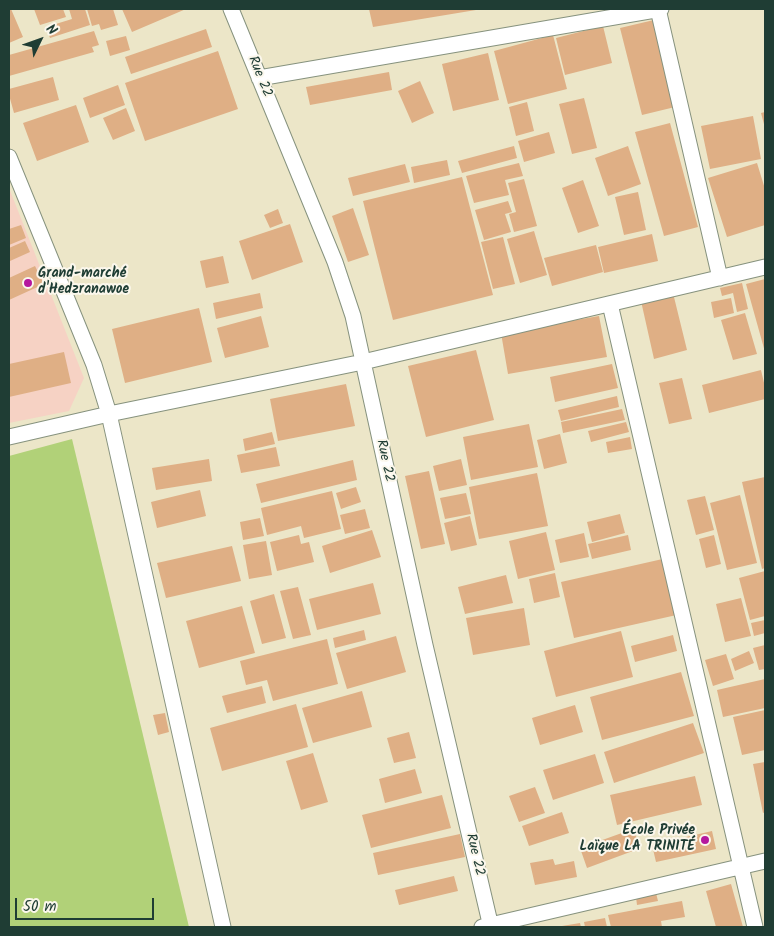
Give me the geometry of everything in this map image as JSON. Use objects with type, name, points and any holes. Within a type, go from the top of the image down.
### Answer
[{"type":"street","name":"Rue 22","points":[[231,9],[335,262],[353,316],[487,926]]},
{"type":"street","points":[[259,78],[659,9],[720,278]]},
{"type":"street","points":[[9,157],[94,365],[109,414],[222,927]]},
{"type":"street","points":[[9,437],[109,414],[363,362],[765,267]]},
{"type":"street","points":[[610,304],[755,927]]},
{"type":"street","points":[[487,926],[765,861]]},
{"type":"shaded area","name":"Grand-marché d'Hedzranawoe","points":[[9,188],[84,378],[69,411],[9,423]]},
{"type":"green space","points":[[72,439],[189,927],[9,927],[9,456]]},
{"type":"building","points":[[9,9],[11,9],[23,37],[9,43]]},
{"type":"building","points":[[34,9],[63,9],[66,17],[40,25]]},
{"type":"building","points":[[69,9],[85,9],[90,25],[50,38],[46,27],[72,19]]},
{"type":"building","points":[[87,9],[113,9],[118,25],[101,30],[99,24],[92,26]]},
{"type":"building","points":[[122,9],[186,9],[132,32]]},
{"type":"building","points":[[369,9],[476,9],[476,10],[373,27]]},
{"type":"building","points":[[654,20],[675,107],[642,115],[620,28]]},
{"type":"building","points":[[603,26],[612,63],[565,75],[556,38]]},
{"type":"building","points":[[206,29],[212,47],[131,74],[125,57]]},
{"type":"building","points":[[94,31],[99,45],[92,47],[94,52],[9,76],[9,55]]},
{"type":"building","points":[[553,35],[567,89],[508,104],[494,51]]},
{"type":"building","points":[[126,36],[130,50],[110,56],[106,41]]},
{"type":"building","points":[[218,51],[238,109],[145,141],[125,83]]},
{"type":"building","points":[[488,53],[499,100],[453,111],[442,64]]},
{"type":"building","points":[[389,72],[392,90],[310,105],[306,87]]},
{"type":"building","points":[[53,77],[59,100],[14,113],[9,89]]},
{"type":"building","points":[[420,81],[434,113],[412,123],[398,91]]},
{"type":"building","points":[[118,85],[125,105],[90,118],[83,98]]},
{"type":"building","points":[[584,98],[597,148],[572,154],[559,104]]},
{"type":"building","points":[[527,102],[534,131],[516,136],[509,107]]},
{"type":"building","points":[[76,105],[89,142],[37,161],[23,123]]},
{"type":"building","points":[[126,108],[135,131],[113,140],[103,118]]},
{"type":"building","points":[[765,112],[765,128],[761,113]]},
{"type":"building","points":[[753,116],[761,159],[710,169],[701,126]]},
{"type":"building","points":[[670,123],[698,227],[664,236],[635,132]]},
{"type":"building","points":[[549,132],[555,153],[524,162],[518,141]]},
{"type":"building","points":[[514,146],[517,158],[462,173],[458,161]]},
{"type":"building","points":[[628,146],[641,184],[608,196],[595,158]]},
{"type":"building","points":[[447,160],[450,175],[414,183],[411,167]]},
{"type":"building","points":[[519,163],[523,176],[505,180],[509,195],[474,203],[466,176]]},
{"type":"building","points":[[757,163],[765,189],[765,225],[727,237],[708,178]]},
{"type":"building","points":[[405,164],[410,182],[353,196],[348,178]]},
{"type":"building","points":[[462,177],[493,295],[393,320],[363,201]]},
{"type":"building","points":[[524,179],[537,226],[514,232],[509,214],[516,212],[508,183]]},
{"type":"building","points":[[583,180],[599,226],[578,233],[562,188]]},
{"type":"building","points":[[638,192],[646,230],[624,235],[615,197]]},
{"type":"building","points":[[508,201],[512,212],[505,214],[511,232],[484,240],[475,210]]},
{"type":"building","points":[[353,208],[369,255],[348,262],[332,216]]},
{"type":"building","points":[[278,209],[283,223],[270,228],[264,215]]},
{"type":"building","points":[[290,224],[303,262],[252,280],[239,241]]},
{"type":"building","points":[[21,225],[26,238],[9,245],[9,229]]},
{"type":"building","points":[[534,231],[547,275],[520,283],[507,239]]},
{"type":"building","points":[[652,234],[658,261],[604,273],[598,247]]},
{"type":"building","points":[[503,237],[515,284],[493,289],[481,242]]},
{"type":"building","points":[[25,241],[30,252],[10,261],[9,248]]},
{"type":"building","points":[[596,245],[603,272],[552,286],[544,258]]},
{"type":"building","points":[[223,256],[229,283],[206,288],[200,261]]},
{"type":"building","points":[[35,266],[44,284],[9,300],[9,278]]},
{"type":"building","points":[[765,279],[765,352],[746,284]]},
{"type":"building","points":[[742,283],[748,309],[737,312],[733,293],[722,296],[720,288]]},
{"type":"building","points":[[260,293],[263,308],[216,319],[213,303]]},
{"type":"building","points":[[673,293],[687,350],[654,359],[641,301]]},
{"type":"building","points":[[731,298],[734,313],[714,318],[711,302]]},
{"type":"building","points":[[199,308],[212,362],[125,383],[112,329]]},
{"type":"building","points":[[745,313],[757,354],[733,360],[721,320]]},
{"type":"building","points":[[261,316],[269,347],[225,358],[217,328]]},
{"type":"building","points":[[599,316],[607,357],[508,374],[501,333]]},
{"type":"building","points":[[476,350],[494,420],[426,437],[408,366]]},
{"type":"building","points":[[64,352],[71,383],[9,397],[9,364]]},
{"type":"building","points":[[612,364],[618,388],[555,402],[550,377]]},
{"type":"building","points":[[761,370],[765,387],[765,399],[709,413],[702,385]]},
{"type":"building","points":[[682,378],[692,419],[669,424],[659,383]]},
{"type":"building","points":[[346,384],[355,426],[278,441],[270,399]]},
{"type":"building","points":[[617,396],[619,407],[561,421],[558,410]]},
{"type":"building","points":[[622,409],[625,420],[563,433],[561,422]]},
{"type":"building","points":[[626,422],[629,432],[591,442],[588,431]]},
{"type":"building","points":[[529,424],[538,467],[471,480],[463,437]]},
{"type":"building","points":[[272,432],[275,444],[245,451],[243,439]]},
{"type":"building","points":[[560,434],[567,463],[544,469],[537,440]]},
{"type":"building","points":[[630,437],[632,449],[608,453],[606,442]]},
{"type":"building","points":[[276,447],[280,466],[241,473],[237,455]]},
{"type":"building","points":[[209,459],[212,481],[156,490],[152,468]]},
{"type":"building","points":[[461,459],[467,485],[439,491],[433,466]]},
{"type":"building","points":[[353,460],[357,480],[261,503],[256,484]]},
{"type":"building","points":[[429,471],[445,544],[421,549],[405,476]]},
{"type":"building","points":[[537,473],[548,526],[479,539],[469,487]]},
{"type":"building","points":[[765,477],[765,568],[762,569],[742,482]]},
{"type":"building","points":[[356,487],[361,502],[341,509],[336,493]]},
{"type":"building","points":[[200,490],[206,516],[157,528],[151,502]]},
{"type":"building","points":[[332,491],[341,529],[304,538],[301,526],[267,535],[261,508]]},
{"type":"building","points":[[466,493],[471,514],[445,519],[440,498]]},
{"type":"building","points":[[740,495],[757,563],[727,570],[710,503]]},
{"type":"building","points":[[705,496],[714,530],[696,535],[687,500]]},
{"type":"building","points":[[365,509],[370,528],[345,534],[340,515]]},
{"type":"building","points":[[620,514],[625,533],[592,542],[587,522]]},
{"type":"building","points":[[470,516],[477,545],[451,551],[444,523]]},
{"type":"building","points":[[260,518],[264,536],[243,540],[240,522]]},
{"type":"building","points":[[372,530],[381,557],[330,573],[322,546]]},
{"type":"building","points":[[546,532],[555,570],[518,579],[509,541]]},
{"type":"building","points":[[584,533],[589,557],[560,563],[555,540]]},
{"type":"building","points":[[299,535],[301,544],[309,542],[314,562],[277,571],[270,542]]},
{"type":"building","points":[[628,535],[631,550],[592,559],[588,544]]},
{"type":"building","points":[[714,535],[721,564],[706,568],[699,539]]},
{"type":"building","points":[[266,541],[272,575],[249,579],[243,545]]},
{"type":"building","points":[[232,546],[241,581],[166,598],[157,563]]},
{"type":"building","points":[[667,558],[681,614],[574,638],[561,582]]},
{"type":"building","points":[[765,571],[765,616],[750,620],[739,578]]},
{"type":"building","points":[[555,573],[560,597],[534,603],[529,579]]},
{"type":"building","points":[[506,575],[513,603],[465,614],[458,587]]},
{"type":"building","points":[[373,583],[381,614],[317,630],[309,599]]},
{"type":"building","points":[[298,587],[311,635],[293,639],[280,591]]},
{"type":"building","points":[[274,594],[286,638],[262,644],[250,601]]},
{"type":"building","points":[[741,598],[751,636],[725,642],[716,604]]},
{"type":"building","points":[[242,606],[255,653],[199,668],[186,621]]},
{"type":"building","points":[[524,608],[530,645],[473,655],[466,618]]},
{"type":"building","points":[[765,620],[765,633],[754,636],[751,623]]},
{"type":"building","points":[[364,630],[366,640],[335,648],[333,638]]},
{"type":"building","points":[[621,631],[633,677],[556,697],[544,651]]},
{"type":"building","points":[[673,635],[677,651],[635,662],[631,646]]},
{"type":"building","points":[[396,636],[406,672],[347,689],[336,653]]},
{"type":"building","points":[[327,639],[338,684],[273,701],[267,680],[246,685],[240,661]]},
{"type":"building","points":[[765,645],[765,669],[759,670],[753,648]]},
{"type":"building","points":[[749,651],[754,663],[735,671],[731,659]]},
{"type":"building","points":[[726,654],[734,679],[713,686],[705,660]]},
{"type":"building","points":[[681,672],[694,716],[602,740],[590,697]]},
{"type":"building","points":[[765,679],[765,708],[723,717],[717,690]]},
{"type":"building","points":[[262,686],[266,703],[227,713],[222,696]]},
{"type":"building","points":[[362,691],[372,727],[313,743],[302,708]]},
{"type":"building","points":[[296,704],[308,747],[222,771],[210,728]]},
{"type":"building","points":[[575,705],[583,732],[540,745],[532,718]]},
{"type":"building","points":[[765,710],[765,750],[742,755],[733,717]]},
{"type":"building","points":[[165,713],[169,732],[158,735],[153,715]]},
{"type":"building","points":[[693,723],[704,753],[614,783],[604,752]]},
{"type":"building","points":[[409,732],[416,758],[394,763],[387,738]]},
{"type":"building","points":[[313,753],[328,802],[301,810],[286,761]]},
{"type":"building","points":[[595,754],[604,783],[553,800],[543,770]]},
{"type":"building","points":[[765,762],[765,812],[763,813],[753,764]]},
{"type":"building","points":[[415,769],[422,793],[385,803],[379,779]]},
{"type":"building","points":[[695,776],[702,805],[617,825],[610,795]]},
{"type":"building","points":[[535,787],[545,813],[519,822],[509,796]]},
{"type":"building","points":[[442,795],[451,828],[371,848],[362,815]]},
{"type":"building","points":[[562,812],[569,833],[529,846],[522,826]]},
{"type":"building","points":[[633,829],[641,848],[587,868],[580,848]]},
{"type":"building","points":[[712,831],[716,849],[656,862],[652,845]]},
{"type":"building","points":[[460,834],[465,857],[378,875],[373,853]]},
{"type":"building","points":[[553,859],[555,865],[574,861],[577,877],[535,885],[530,863]]},
{"type":"building","points":[[454,876],[458,891],[399,905],[395,890]]},
{"type":"building","points":[[731,884],[743,927],[716,927],[706,891]]},
{"type":"building","points":[[656,893],[658,901],[637,905],[636,897]]},
{"type":"building","points":[[682,901],[685,917],[661,921],[662,927],[611,927],[608,915]]},
{"type":"building","points":[[605,918],[607,927],[585,927],[584,922]]},
{"type":"building","points":[[580,923],[581,927],[562,927],[562,926]]},
{"type":"place","name":"Grand-marché d'Hedzranawoe","points":[[28,283]]},
{"type":"place","name":"École Privée Laïque LA TRINITÉ","points":[[705,840]]}]
